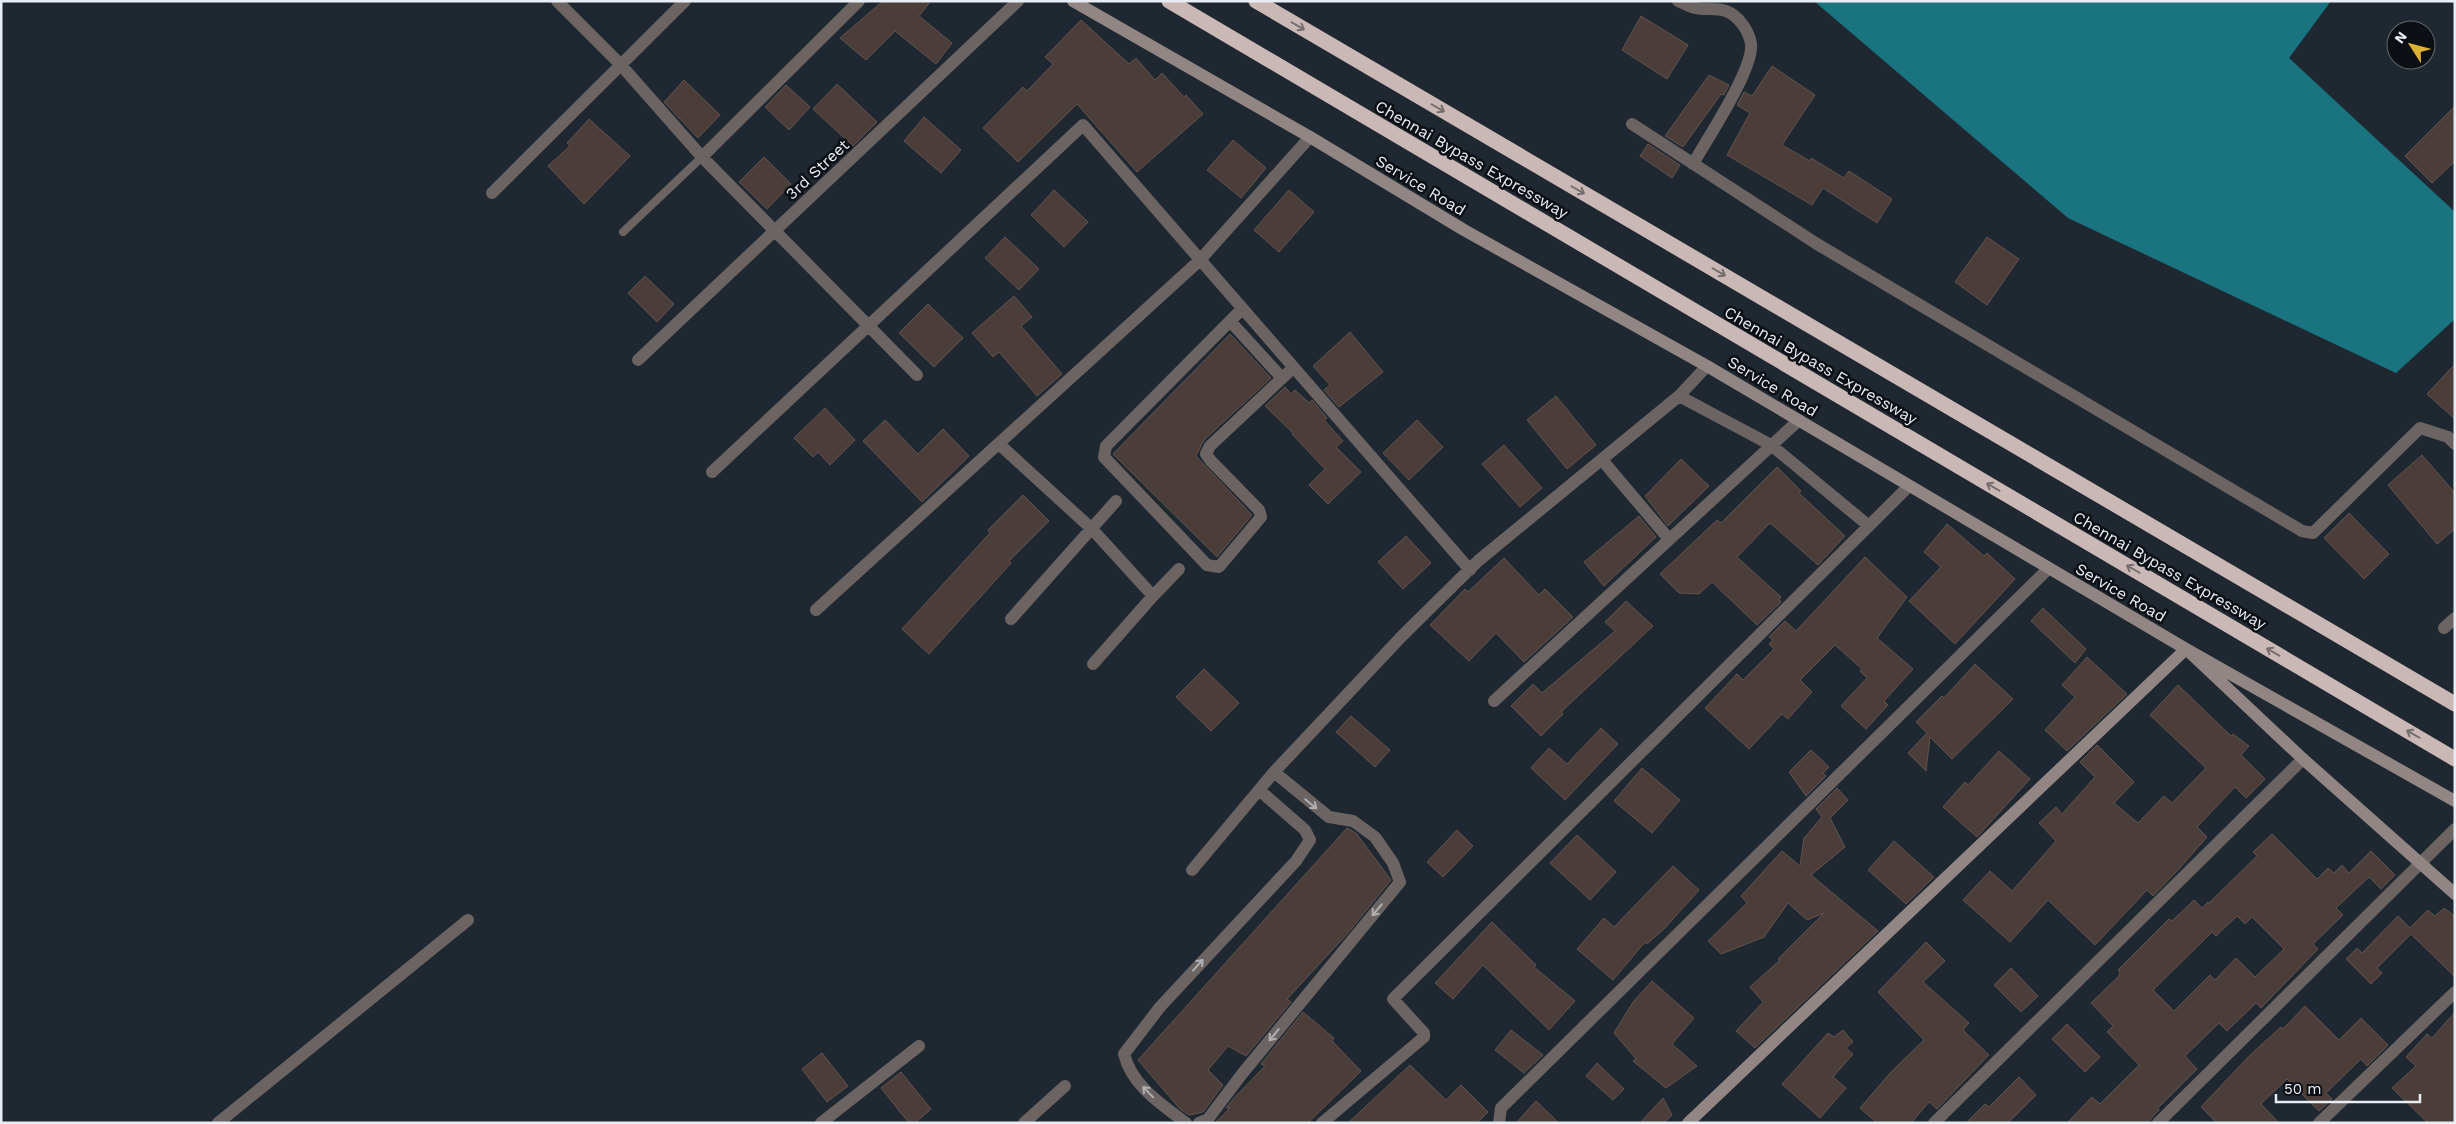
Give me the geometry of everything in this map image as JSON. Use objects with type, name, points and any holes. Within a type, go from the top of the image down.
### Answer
[{"type":"highway","name":"Chennai Bypass Expressway","points":[[1168,1],[2455,759]]},
{"type":"highway","name":"Chennai Bypass Expressway","points":[[1256,1],[2455,704]]},
{"type":"street","points":[[556,1],[620,64],[702,157],[917,375]]},
{"type":"street","points":[[492,193],[685,1]]},
{"type":"street","points":[[702,157],[859,1]]},
{"type":"street","name":"3rd Street","points":[[638,360],[1018,1]]},
{"type":"street","name":"Service Road","points":[[1073,1],[1310,137],[1464,230],[1708,366],[2186,649],[2455,800]]},
{"type":"street","points":[[1678,1],[1694,8],[1711,8],[1727,12],[1747,30],[1752,45],[1746,71],[1693,164]]},
{"type":"street","points":[[1632,124],[1817,244],[2302,531],[2313,533],[2420,428],[2453,437]]},
{"type":"street","points":[[712,472],[1084,125],[1199,261],[1470,570]]},
{"type":"street","points":[[816,610],[1199,261],[1310,137]]},
{"type":"street","points":[[1242,309],[1106,446],[1104,457],[1207,565],[1219,567],[1261,517],[1259,510],[1206,454],[1210,446],[1293,368]]},
{"type":"street","points":[[1230,321],[1282,378]]},
{"type":"street","points":[[1192,870],[1274,772],[1402,636],[1470,570],[1680,396],[1708,366]]},
{"type":"street","points":[[1680,396],[1771,445],[1869,526]]},
{"type":"street","points":[[1494,701],[1798,421]]},
{"type":"street","points":[[1000,444],[1092,530],[1153,596]]},
{"type":"street","points":[[1602,460],[1669,539]]},
{"type":"street","points":[[1322,1123],[1424,1037],[1424,1033],[1393,999],[1909,486]]},
{"type":"street","points":[[1011,619],[1116,501]]},
{"type":"street","points":[[1499,1123],[1501,1108],[2049,568]]},
{"type":"street","points":[[1093,664],[1179,569]]},
{"type":"street","points":[[2444,628],[2455,618]]},
{"type":"street","points":[[1688,1123],[2186,649],[2303,759],[2455,894]]},
{"type":"street","points":[[1934,1123],[2303,759]]},
{"type":"street","points":[[1199,1123],[1208,1119],[1242,1074],[1400,882],[1393,863],[1375,837],[1353,820],[1328,817],[1274,772]]},
{"type":"street","points":[[1186,1123],[1157,1102],[1128,1072],[1124,1054],[1160,1007],[1296,861],[1310,840],[1305,830],[1259,790]]},
{"type":"street","points":[[2158,1123],[2455,828]]},
{"type":"street","points":[[218,1123],[468,920]]},
{"type":"street","points":[[2319,1123],[2455,992]]},
{"type":"street","points":[[822,1123],[919,1046]]},
{"type":"street","points":[[1024,1123],[1065,1086]]},
{"type":"lane","points":[[623,232],[702,157]]},
{"type":"water","points":[[1814,1],[2331,1],[2289,58],[2455,212],[2455,319],[2396,373],[2068,218]]},
{"type":"building","points":[[883,1],[931,1],[919,16],[952,43],[936,64],[895,31],[866,60],[840,38]]},
{"type":"building","points":[[1641,16],[1688,45],[1667,79],[1622,50]]},
{"type":"building","points":[[1081,20],[1129,64],[1136,58],[1155,80],[1162,73],[1203,114],[1137,172],[1077,104],[1018,162],[983,128],[1023,87],[1027,91],[1053,64],[1045,57]]},
{"type":"building","points":[[1772,66],[1815,95],[1782,145],[1810,161],[1811,158],[1844,178],[1849,171],[1892,199],[1877,223],[1823,188],[1812,205],[1727,155],[1750,113],[1737,105],[1744,92],[1752,96]]},
{"type":"building","points":[[1709,75],[1729,85],[1724,95],[1721,94],[1683,147],[1665,136]]},
{"type":"building","points":[[684,80],[720,115],[698,138],[664,102]]},
{"type":"building","points":[[837,84],[877,122],[853,146],[813,109]]},
{"type":"building","points":[[786,85],[810,107],[789,130],[765,107]]},
{"type":"building","points":[[2455,106],[2455,161],[2432,183],[2405,156]]},
{"type":"building","points":[[924,117],[961,150],[941,173],[904,141]]},
{"type":"building","points":[[589,119],[630,156],[584,204],[548,166],[570,146],[567,143]]},
{"type":"building","points":[[1233,140],[1266,168],[1241,198],[1207,170]]},
{"type":"building","points":[[1648,144],[1680,165],[1672,178],[1640,156]]},
{"type":"building","points":[[764,157],[791,184],[767,209],[739,182]]},
{"type":"building","points":[[1054,190],[1088,222],[1064,247],[1031,215]]},
{"type":"building","points":[[1289,190],[1314,212],[1279,252],[1254,230]]},
{"type":"building","points":[[1005,237],[1039,269],[1019,290],[985,258]]},
{"type":"building","points":[[1987,237],[2019,259],[1987,305],[1955,282]]},
{"type":"building","points":[[645,276],[674,304],[657,322],[628,293]]},
{"type":"building","points":[[1014,296],[1032,317],[1021,326],[1062,374],[1037,396],[999,352],[993,357],[972,333]]},
{"type":"building","points":[[928,304],[963,338],[934,367],[899,333]]},
{"type":"building","points":[[1350,332],[1383,372],[1339,407],[1324,390],[1330,385],[1313,366]]},
{"type":"building","points":[[1230,334],[1271,378],[1204,440],[1196,456],[1252,515],[1217,557],[1113,454]]},
{"type":"building","points":[[2455,364],[2455,419],[2427,394]]},
{"type":"building","points":[[1285,387],[1291,394],[1295,390],[1309,403],[1312,400],[1327,418],[1324,420],[1343,441],[1336,447],[1361,472],[1328,504],[1309,485],[1325,469],[1293,433],[1265,406]]},
{"type":"building","points":[[1556,396],[1596,445],[1567,469],[1527,420]]},
{"type":"building","points":[[825,408],[855,440],[830,465],[818,452],[813,457],[794,438]]},
{"type":"building","points":[[885,420],[918,454],[943,429],[969,456],[922,502],[863,441]]},
{"type":"building","points":[[1417,420],[1443,447],[1409,480],[1383,453]]},
{"type":"building","points":[[1504,445],[1542,488],[1520,507],[1482,464]]},
{"type":"building","points":[[2422,455],[2455,493],[2455,529],[2437,544],[2388,485]]},
{"type":"building","points":[[1681,459],[1709,486],[1668,526],[1645,496]]},
{"type":"building","points":[[1777,467],[1801,491],[1799,493],[1845,536],[1818,565],[1770,523],[1737,557],[1781,597],[1779,599],[1781,602],[1757,625],[1712,582],[1699,594],[1679,593],[1660,574],[1717,520],[1721,523]]},
{"type":"building","points":[[1023,495],[1049,521],[1009,561],[1011,563],[929,654],[902,629],[990,533],[988,530]]},
{"type":"building","points":[[2349,513],[2389,554],[2364,579],[2324,538]]},
{"type":"building","points":[[1639,516],[1656,537],[1604,586],[1584,562]]},
{"type":"building","points":[[1947,524],[1984,556],[1987,553],[2015,579],[1955,644],[1909,601],[1941,567],[1924,552]]},
{"type":"building","points":[[1406,536],[1431,563],[1403,589],[1378,562]]},
{"type":"building","points":[[1865,557],[1907,597],[1877,638],[1913,669],[1884,701],[1888,705],[1866,729],[1841,706],[1867,678],[1860,671],[1862,669],[1835,645],[1800,680],[1812,692],[1788,719],[1782,714],[1749,749],[1705,708],[1737,674],[1743,680],[1774,649],[1769,644],[1773,640],[1769,637],[1785,621],[1796,631]]},
{"type":"building","points":[[1504,558],[1539,595],[1545,589],[1573,617],[1524,662],[1496,633],[1469,661],[1430,625],[1465,589],[1468,592]]},
{"type":"building","points":[[1626,601],[1653,626],[1561,712],[1563,714],[1541,736],[1511,706],[1533,684],[1542,693],[1615,631],[1605,622]]},
{"type":"building","points":[[2043,608],[2086,649],[2075,663],[2031,621]]},
{"type":"building","points":[[2087,657],[2127,694],[2067,751],[2045,730],[2075,697],[2062,685]]},
{"type":"building","points":[[1975,664],[2013,699],[1952,759],[1930,737],[1926,771],[1908,753],[1927,733],[1916,722],[1942,696],[1944,698]]},
{"type":"building","points":[[1204,669],[1239,703],[1211,731],[1176,697]]},
{"type":"building","points":[[2178,685],[2231,736],[2233,734],[2249,746],[2241,755],[2265,779],[2246,798],[2235,787],[2197,827],[2207,837],[2178,870],[2153,896],[2147,890],[2095,945],[2048,900],[2010,942],[1963,900],[1990,871],[2012,891],[2056,841],[2039,823],[2056,807],[2062,814],[2095,777],[2080,762],[2097,745],[2134,782],[2114,803],[2138,823],[2164,796],[2172,803],[2206,768],[2150,715]]},
{"type":"building","points":[[1351,716],[1390,750],[1375,767],[1336,732]]},
{"type":"building","points":[[1601,728],[1618,744],[1565,800],[1531,768],[1549,748],[1567,764]]},
{"type":"building","points":[[1811,750],[1829,767],[1823,773],[1826,776],[1806,796],[1789,772]]},
{"type":"building","points":[[1999,751],[2030,779],[1977,837],[1943,807],[1965,782],[1968,785]]},
{"type":"building","points":[[1642,768],[1680,800],[1652,833],[1614,801]]},
{"type":"building","points":[[1837,788],[1848,800],[1830,818],[1845,847],[1811,875],[1878,931],[1755,1048],[1736,1031],[1763,1002],[1750,987],[1780,960],[1778,959],[1824,913],[1807,920],[1788,903],[1764,937],[1721,954],[1708,941],[1747,903],[1741,896],[1782,851],[1800,866],[1804,838],[1822,817],[1816,809]]},
{"type":"building","points":[[1347,828],[1356,833],[1391,880],[1348,933],[1287,999],[1291,1002],[1246,1056],[1228,1046],[1208,1070],[1223,1085],[1203,1112],[1189,1115],[1180,1109],[1138,1060]]},
{"type":"building","points":[[1457,830],[1473,846],[1443,877],[1427,862]]},
{"type":"building","points":[[2272,834],[2317,879],[2328,868],[2334,873],[2342,865],[2349,873],[2371,851],[2395,875],[2381,889],[2369,877],[2336,908],[2343,915],[2313,944],[2318,949],[2261,1008],[2256,1003],[2227,1031],[2219,1023],[2185,1056],[2197,1069],[2158,1108],[2159,1110],[2147,1123],[2067,1123],[2092,1097],[2100,1104],[2139,1065],[2107,1032],[2113,1026],[2091,1003],[2119,976],[2120,972],[2118,970],[2169,919],[2172,921],[2194,900],[2202,908],[2209,903],[2257,856],[2253,852]],"holes":[[[2237,916],[2245,924],[2252,917],[2284,949],[2255,977],[2236,958],[2215,980],[2210,975],[2174,1011],[2153,990],[2212,932],[2216,936]]]},
{"type":"building","points":[[1577,835],[1616,872],[1590,900],[1550,863]]},
{"type":"building","points":[[1894,841],[1934,877],[1906,904],[1868,870]]},
{"type":"building","points":[[1673,866],[1699,890],[1664,929],[1647,944],[1645,942],[1613,980],[1577,949],[1604,918],[1614,927]]},
{"type":"building","points":[[2444,908],[2455,916],[2455,977],[2411,934],[2377,968],[2382,973],[2371,984],[2346,959],[2357,948],[2362,953],[2398,916],[2410,928],[2428,910],[2435,916]]},
{"type":"building","points":[[1492,922],[1536,965],[1534,967],[1575,1001],[1549,1030],[1483,965],[1453,999],[1435,983]]},
{"type":"building","points":[[1926,942],[1945,961],[1923,982],[1969,1023],[1963,1030],[1989,1055],[1937,1109],[1929,1102],[1911,1123],[1877,1123],[1860,1108],[1892,1071],[1924,1040],[1878,992]]},
{"type":"building","points":[[2011,968],[2038,996],[2021,1012],[1994,985]]},
{"type":"building","points":[[1652,981],[1694,1018],[1672,1044],[1697,1066],[1666,1088],[1633,1061],[1636,1059],[1614,1033],[1633,1002]]},
{"type":"building","points":[[2305,1006],[2339,1040],[2361,1018],[2388,1045],[2367,1066],[2361,1059],[2326,1093],[2332,1099],[2319,1111],[2287,1079],[2261,1104],[2279,1123],[2217,1123],[2201,1107],[2249,1056],[2281,1027],[2283,1029]]},
{"type":"building","points":[[1303,1012],[1334,1038],[1332,1041],[1361,1071],[1308,1123],[1215,1123],[1230,1108],[1226,1108],[1235,1097],[1265,1066],[1261,1064]]},
{"type":"building","points":[[2455,1012],[2455,1123],[2428,1123],[2392,1088],[2416,1066],[2406,1057],[2427,1034],[2432,1038]]},
{"type":"building","points":[[2067,1024],[2100,1057],[2085,1072],[2052,1039]]},
{"type":"building","points":[[1511,1030],[1543,1055],[1524,1073],[1495,1050]]},
{"type":"building","points":[[1843,1030],[1853,1042],[1846,1048],[1853,1054],[1833,1077],[1846,1088],[1820,1118],[1782,1084],[1828,1033],[1834,1037]]},
{"type":"building","points":[[822,1053],[848,1086],[827,1102],[802,1069]]},
{"type":"building","points":[[1597,1063],[1624,1089],[1613,1100],[1586,1076]]},
{"type":"building","points":[[1410,1065],[1446,1100],[1461,1085],[1488,1112],[1477,1123],[1348,1123]]},
{"type":"building","points":[[901,1072],[931,1109],[915,1123],[909,1123],[881,1088]]},
{"type":"building","points":[[2019,1077],[2036,1095],[2008,1123],[1966,1123],[1985,1104],[1989,1107]]},
{"type":"building","points":[[1663,1098],[1672,1115],[1664,1123],[1640,1123]]},
{"type":"building","points":[[1536,1101],[1559,1123],[1516,1123]]}]
